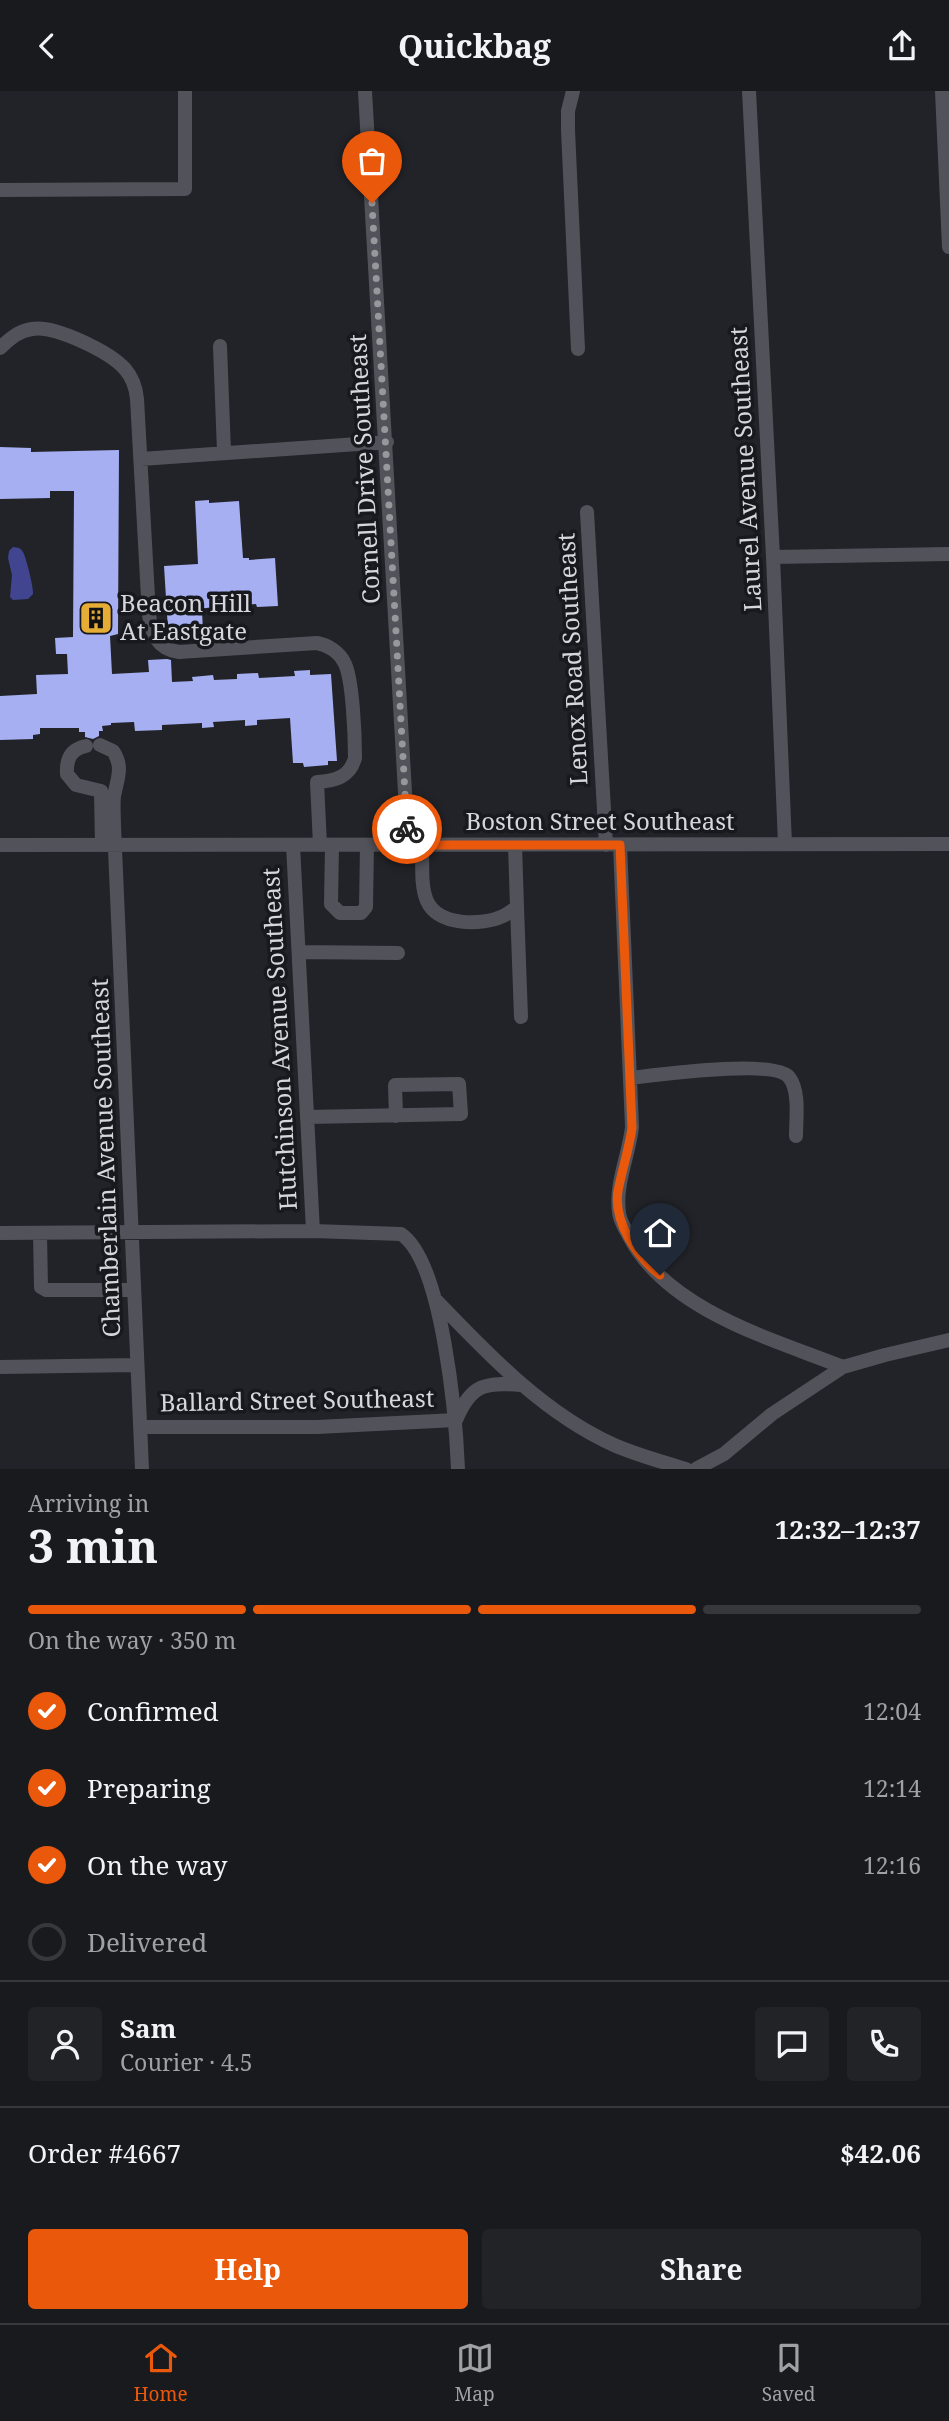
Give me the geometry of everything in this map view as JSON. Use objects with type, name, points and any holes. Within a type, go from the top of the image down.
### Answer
[{"type":"street","points":[[0,190],[186,189],[185,91]]},
{"type":"street","name":"Cornell Drive Southeast","points":[[365,91],[415,845],[426,899],[431,908],[439,914],[453,920],[488,921],[517,907]]},
{"type":"street","points":[[572,91],[568,130],[578,349]]},
{"type":"street","name":"Laurel Avenue Southeast","points":[[749,91],[774,557],[785,844]]},
{"type":"street","points":[[942,91],[949,247]]},
{"type":"street","points":[[0,348],[21,331],[46,328],[57,331],[118,363],[131,376],[136,393],[141,459],[149,615],[153,635],[159,643],[169,650],[179,652],[317,643],[333,650],[345,664],[349,680],[355,758],[351,769],[342,777],[317,782],[331,904],[340,913],[361,913],[366,907],[367,845]]},
{"type":"street","points":[[220,346],[224,452]]},
{"type":"street","points":[[141,459],[387,442]]},
{"type":"street","name":"Lenox Road Southeast","points":[[587,512],[630,1077],[632,1128],[618,1193],[619,1215],[646,1263],[690,1299],[733,1324],[844,1367]]},
{"type":"street","points":[[774,557],[949,554]]},
{"type":"street","points":[[109,845],[118,783],[119,766],[116,755],[109,748],[93,746],[76,750],[69,756],[68,774],[76,785],[101,791],[118,783]]},
{"type":"street","points":[[101,791],[109,845]]},
{"type":"street","name":"Boston Street Southeast","points":[[0,845],[949,844]]},
{"type":"street","name":"Chamberlain Avenue Southeast","points":[[109,845],[132,1233],[142,1469]]},
{"type":"street","name":"Hutchinson Avenue Southeast","points":[[293,845],[313,1231]]},
{"type":"street","points":[[516,845],[522,1017]]},
{"type":"street","points":[[299,952],[398,953]]},
{"type":"street","points":[[630,1077],[720,1069],[773,1069],[784,1073],[795,1088],[796,1136]]},
{"type":"street","points":[[307,1117],[461,1114],[459,1084],[395,1086],[396,1115]]},
{"type":"street","points":[[0,1233],[313,1231],[401,1234],[415,1246],[434,1298],[453,1388],[458,1469]]},
{"type":"street","points":[[40,1233],[41,1287],[46,1290],[134,1290]]},
{"type":"street","points":[[434,1298],[522,1385],[597,1437],[631,1452],[686,1469]]},
{"type":"street","points":[[696,1469],[723,1454],[772,1414],[844,1367],[949,1340]]},
{"type":"street","points":[[0,1367],[137,1365]]},
{"type":"street","points":[[456,1420],[463,1403],[473,1391],[491,1384],[522,1385]]},
{"type":"street","name":"Ballard Street Southeast","points":[[140,1427],[317,1427],[456,1420]]},
{"type":"shaded area","points":[[13,547],[21,549],[26,560],[33,591],[28,599],[13,600],[10,597],[12,575],[8,558]]},
{"type":"building","name":"Beacon Hill At Eastgate","points":[[0,447],[31,448],[31,452],[119,450],[118,634],[110,636],[112,674],[149,672],[148,660],[167,659],[171,660],[172,682],[193,681],[192,677],[213,675],[214,680],[237,679],[237,674],[258,673],[259,678],[295,676],[294,671],[310,670],[310,675],[331,674],[337,761],[328,761],[328,765],[304,767],[303,763],[293,763],[290,718],[257,720],[257,725],[245,726],[245,720],[213,722],[214,727],[202,728],[202,723],[162,725],[162,730],[135,731],[134,722],[111,723],[102,726],[103,731],[99,731],[99,736],[93,739],[85,737],[85,732],[79,732],[79,728],[40,728],[40,734],[33,735],[33,739],[0,740],[0,696],[37,694],[36,675],[68,674],[67,654],[56,654],[55,638],[73,637],[74,491],[50,491],[50,498],[0,499]]},
{"type":"building","points":[[209,500],[209,503],[239,501],[243,558],[275,558],[278,606],[257,607],[256,604],[202,609],[203,633],[190,635],[190,629],[168,630],[164,566],[198,564],[195,501]]},
{"type":"way so far","points":[[372,203],[407,829]]},
{"type":"place","name":"Beacon Hill At Eastgate","points":[[96,618]]},
{"type":"route","points":[[407,829],[408,845],[620,845],[632,1128],[618,1193],[619,1215],[646,1263],[660,1275]]}]
